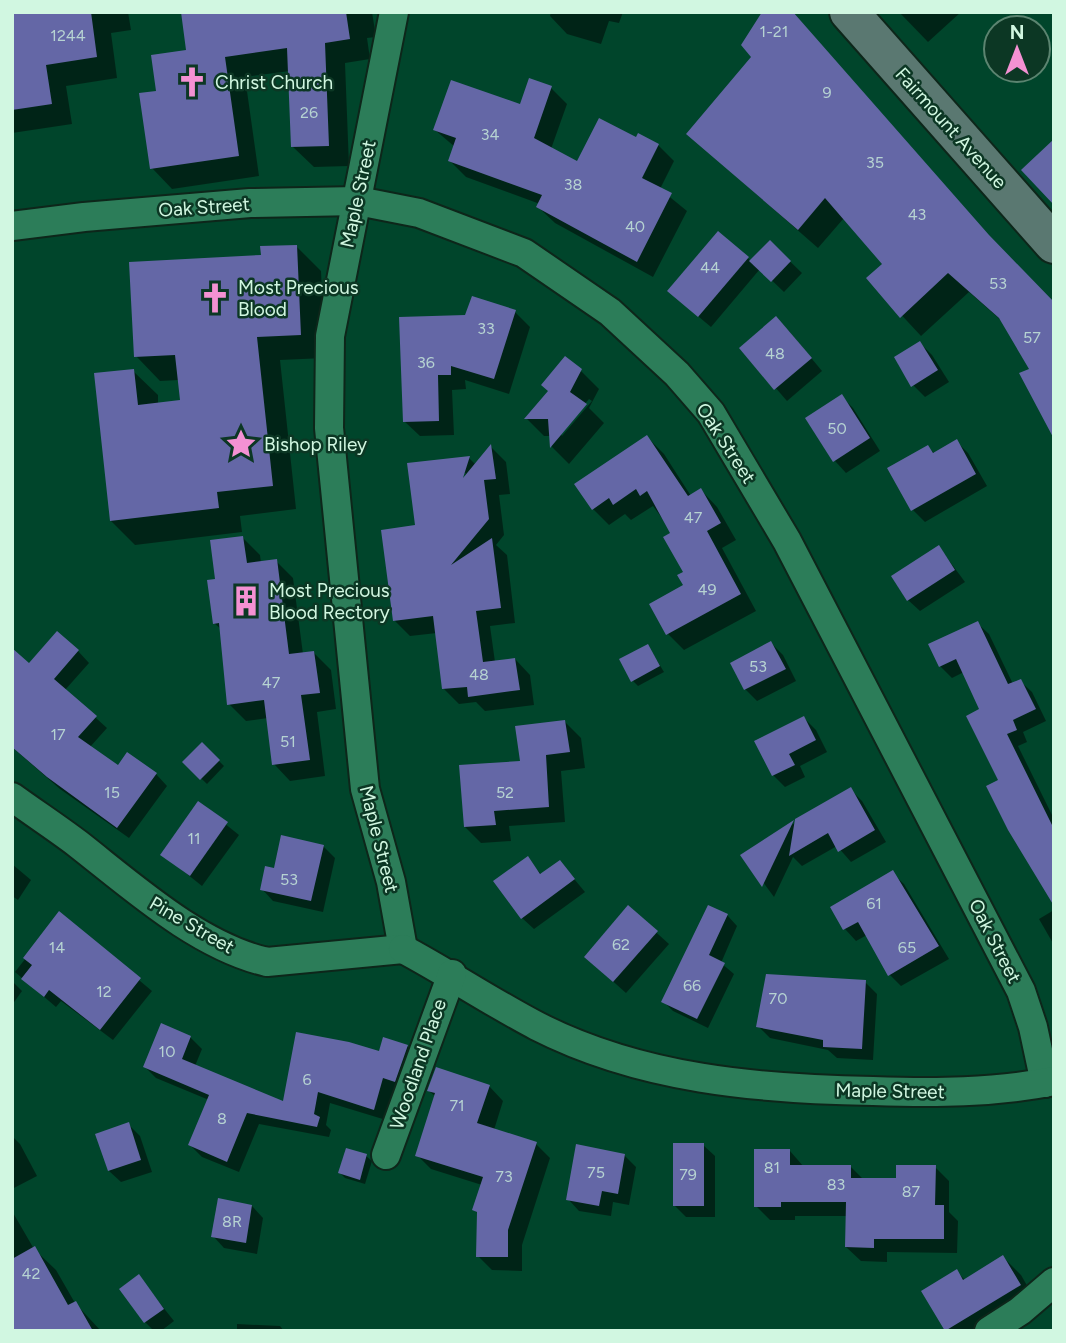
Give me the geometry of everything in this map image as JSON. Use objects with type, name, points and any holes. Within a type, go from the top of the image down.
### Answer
[{"type":"main road","name":"Fairmount Avenue","points":[[849,12],[1054,244]]},
{"type":"street","name":"Maple Street","points":[[394,12],[330,336],[329,428],[365,789],[391,882],[403,949],[452,974],[537,1026],[615,1057],[703,1080],[800,1090],[942,1093],[995,1090],[1049,1082]]},
{"type":"street","name":"Oak Street","points":[[12,226],[250,202],[358,201],[419,213],[524,253],[610,312],[677,374],[711,413],[787,541],[1021,991],[1049,1082]]},
{"type":"street","name":"Pine Street","points":[[12,797],[75,842],[158,909],[247,958],[267,962],[403,949]]},
{"type":"street","name":"Woodland Place","points":[[386,1155],[452,974]]},
{"type":"street","points":[[989,1331],[1020,1311],[1054,1282]]},
{"type":"building","points":[[12,12],[91,12],[97,57],[46,65],[52,104],[12,110]]},
{"type":"building","name":"Christ Church","points":[[181,12],[346,12],[350,39],[325,43],[329,146],[291,147],[287,48],[225,57],[239,156],[150,169],[139,93],[156,91],[151,55],[186,50]]},
{"type":"building","points":[[762,12],[793,12],[989,235],[1054,302],[1054,439],[1019,373],[1029,369],[999,318],[948,273],[900,318],[866,278],[882,264],[825,198],[798,230],[686,134],[751,57],[741,45]]},
{"type":"building","points":[[529,78],[552,86],[534,138],[577,161],[599,118],[636,137],[638,133],[659,144],[642,178],[672,193],[637,262],[536,207],[542,195],[448,161],[456,138],[433,130],[451,80],[520,104]]},
{"type":"building","points":[[1054,139],[1054,205],[1021,170]]},
{"type":"building","points":[[718,231],[749,257],[698,317],[667,291]]},
{"type":"building","points":[[770,240],[791,261],[771,282],[749,261]]},
{"type":"building","points":[[297,245],[301,335],[257,337],[273,486],[217,492],[219,508],[110,521],[94,373],[134,369],[138,405],[180,400],[175,355],[134,357],[129,262],[261,255],[260,246]]},
{"type":"building","points":[[472,296],[516,310],[494,379],[451,366],[451,375],[438,375],[439,421],[403,422],[399,317],[465,315]]},
{"type":"building","points":[[776,316],[812,358],[774,390],[739,348]]},
{"type":"building","points":[[920,341],[938,370],[911,387],[894,357]]},
{"type":"building","points":[[565,356],[582,369],[570,392],[587,404],[550,448],[548,419],[524,419],[548,391],[541,385]]},
{"type":"building","points":[[842,394],[870,438],[833,462],[805,418]]},
{"type":"building","points":[[647,435],[688,496],[701,488],[721,523],[707,531],[741,594],[666,635],[649,604],[683,585],[677,575],[683,572],[663,537],[670,533],[647,491],[640,496],[636,489],[613,505],[609,498],[592,510],[574,484]]},
{"type":"building","points":[[957,439],[976,474],[911,511],[887,468],[928,445],[933,453]]},
{"type":"building","points":[[491,444],[496,479],[484,480],[489,519],[451,565],[492,538],[501,608],[476,611],[483,662],[515,658],[520,690],[468,697],[467,687],[442,689],[433,616],[393,621],[381,530],[415,525],[407,463],[470,456],[463,478]]},
{"type":"building","points":[[243,536],[247,563],[277,559],[289,654],[314,651],[320,693],[301,695],[310,760],[272,765],[264,700],[227,705],[219,623],[213,624],[207,580],[215,579],[210,540]]},
{"type":"building","points":[[939,545],[955,570],[907,601],[891,576]]},
{"type":"building","points":[[978,621],[1008,684],[1021,679],[1036,709],[1013,720],[1017,730],[1007,734],[1054,829],[1054,906],[1008,830],[986,786],[998,780],[966,716],[979,709],[956,659],[939,667],[928,644]]},
{"type":"building","points":[[57,631],[79,650],[54,679],[97,716],[78,737],[118,765],[127,752],[157,773],[117,828],[47,777],[12,747],[12,648],[29,663]]},
{"type":"building","points":[[771,641],[786,669],[744,690],[730,663]]},
{"type":"building","points":[[648,644],[660,666],[631,682],[619,659]]},
{"type":"building","points":[[804,716],[816,740],[789,754],[795,765],[772,776],[754,741]]},
{"type":"building","points":[[565,720],[570,752],[546,755],[549,807],[494,811],[496,825],[464,827],[459,765],[520,761],[515,726]]},
{"type":"building","points":[[202,742],[220,760],[200,780],[182,762]]},
{"type":"building","points":[[851,787],[875,830],[838,852],[828,833],[789,856],[795,819]]},
{"type":"building","points":[[198,801],[228,822],[190,876],[160,855]]},
{"type":"building","points":[[794,820],[762,887],[740,855]]},
{"type":"building","points":[[281,835],[324,845],[311,901],[260,890],[265,866],[274,868]]},
{"type":"building","points":[[528,856],[540,874],[560,860],[575,879],[521,919],[493,881]]},
{"type":"building","points":[[893,870],[939,946],[888,976],[858,922],[843,930],[830,907]]},
{"type":"building","points":[[628,905],[658,931],[613,982],[584,957]]},
{"type":"building","points":[[708,905],[728,914],[709,955],[725,963],[697,1019],[661,1002]]},
{"type":"building","points":[[59,911],[141,978],[100,1030],[49,990],[44,997],[21,979],[32,965],[23,958]]},
{"type":"building","points":[[766,974],[866,980],[862,1049],[823,1047],[823,1040],[756,1027]]},
{"type":"building","points":[[161,1023],[191,1036],[182,1059],[283,1101],[296,1032],[379,1051],[383,1037],[408,1045],[395,1082],[383,1078],[374,1110],[318,1092],[314,1114],[320,1117],[317,1127],[247,1113],[227,1162],[188,1145],[209,1095],[143,1067]]},
{"type":"building","points":[[436,1067],[490,1085],[477,1123],[537,1142],[508,1230],[508,1257],[476,1257],[477,1212],[472,1210],[483,1177],[415,1156],[435,1093],[427,1091]]},
{"type":"building","points":[[129,1122],[141,1160],[108,1171],[95,1134]]},
{"type":"building","points":[[673,1143],[704,1143],[704,1206],[673,1206]]},
{"type":"building","points":[[576,1144],[625,1154],[618,1194],[602,1191],[599,1206],[566,1200]]},
{"type":"building","points":[[346,1148],[367,1154],[360,1180],[338,1173]]},
{"type":"building","points":[[754,1149],[790,1149],[790,1165],[851,1165],[851,1178],[896,1178],[896,1165],[936,1165],[935,1205],[944,1205],[944,1239],[874,1239],[874,1248],[845,1247],[846,1202],[781,1202],[781,1207],[754,1207]]},
{"type":"building","points":[[218,1198],[252,1205],[246,1243],[211,1237]]},
{"type":"building","points":[[35,1246],[68,1305],[76,1301],[93,1331],[12,1331],[12,1259]]},
{"type":"building","points":[[1003,1255],[1021,1285],[945,1331],[921,1291],[957,1269],[963,1280]]},
{"type":"building","points":[[139,1274],[164,1309],[144,1323],[119,1289]]},
{"type":"place","name":"Christ Church","points":[[192,82]]},
{"type":"place","name":"Most Precious Blood","points":[[215,298]]},
{"type":"place","name":"Bishop Riley","points":[[241,444]]},
{"type":"place","name":"Most Precious Blood Rectory","points":[[246,601]]}]
